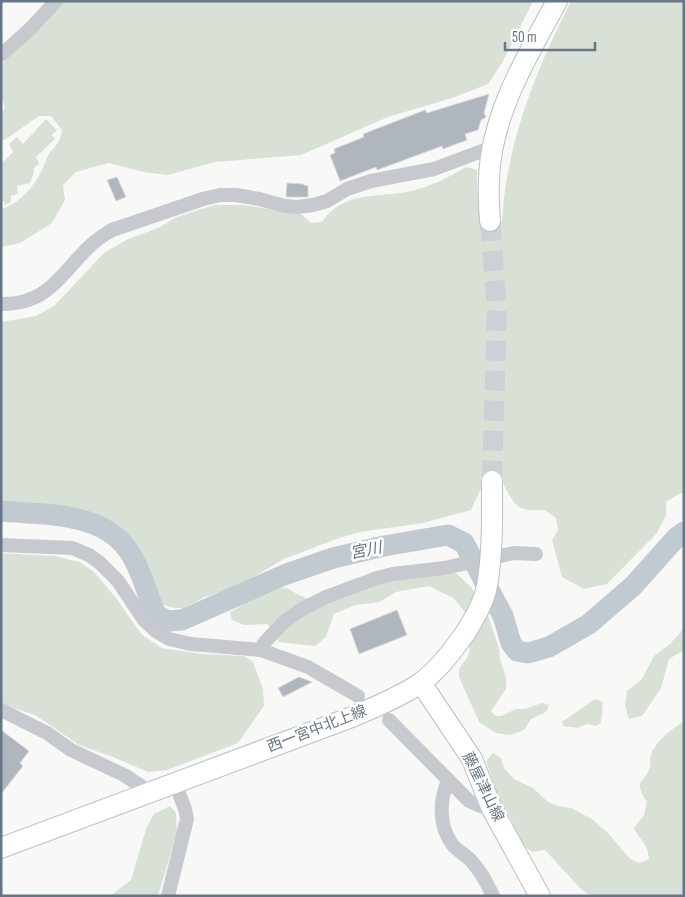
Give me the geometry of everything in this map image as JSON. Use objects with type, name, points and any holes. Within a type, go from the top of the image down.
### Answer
[{"type":"main road","points":[[490,221],[488,178],[492,152],[503,108],[521,68],[557,1]]},
{"type":"main road","name":"西一宮中北上線","points":[[1,848],[352,717],[389,701],[420,683],[441,664],[466,632],[478,612],[486,587],[491,546],[492,481]]},
{"type":"main road","name":"藤屋津山線","points":[[420,683],[472,759],[492,809],[540,896]]},
{"type":"street","points":[[1,55],[30,29],[56,1]]},
{"type":"street","points":[[1,304],[29,300],[38,296],[51,286],[100,236],[112,230],[203,199],[220,195],[236,195],[285,206],[313,205],[326,201],[347,189],[371,181],[434,169],[482,151],[492,152]]},
{"type":"street","points":[[1,544],[72,548],[90,555],[118,581],[144,620],[169,639],[191,644],[244,647],[261,650],[308,667],[358,696]]},
{"type":"street","points":[[261,650],[264,643],[285,621],[304,608],[326,597],[392,574],[514,554],[536,554]]},
{"type":"street","points":[[1,710],[47,733],[71,750],[124,775],[141,786],[147,793]]},
{"type":"street","points":[[389,720],[469,801],[492,809]]},
{"type":"street","points":[[448,781],[442,794],[441,810],[446,830],[452,843],[474,864],[493,896]]},
{"type":"street","points":[[168,896],[187,819],[175,783]]},
{"type":"shaded area","points":[[63,1],[533,1],[502,63],[488,84],[452,98],[388,117],[301,155],[215,162],[168,175],[143,172],[109,163],[76,172],[63,185],[65,200],[52,223],[20,243],[1,247],[1,209],[21,198],[31,187],[40,174],[48,156],[59,141],[62,130],[51,116],[39,116],[1,141],[1,114],[5,108],[1,95],[1,65],[44,24]]},
{"type":"shaded area","points":[[571,1],[684,1],[684,493],[666,502],[666,515],[657,533],[607,584],[584,589],[562,577],[552,540],[558,530],[556,518],[545,510],[521,508],[512,500],[500,478],[485,480],[471,510],[423,523],[360,532],[339,538],[284,559],[238,586],[205,597],[184,608],[174,608],[160,604],[155,599],[134,545],[128,537],[118,530],[63,510],[1,508],[1,322],[36,316],[54,306],[104,253],[128,239],[158,228],[177,217],[214,205],[243,205],[301,214],[311,223],[322,222],[331,212],[350,200],[423,188],[466,167],[477,170],[481,225],[502,222],[510,160],[523,113],[540,67]]},
{"type":"shaded area","points":[[46,119],[57,130],[52,135],[55,139],[36,157],[39,164],[34,168],[30,183],[17,186],[18,194],[11,196],[11,202],[5,205],[4,201],[1,201],[1,161],[3,162],[13,152],[9,144],[17,137],[23,144]]},
{"type":"shaded area","points":[[1,553],[55,556],[79,562],[93,571],[116,598],[142,635],[162,648],[202,654],[244,656],[253,662],[263,689],[264,706],[238,743],[167,770],[148,772],[79,745],[35,715],[1,704]]},
{"type":"shaded area","points":[[445,571],[456,573],[471,587],[488,615],[499,648],[500,659],[506,678],[506,689],[491,711],[495,716],[501,716],[516,709],[525,709],[542,703],[549,705],[546,712],[531,719],[524,730],[510,735],[496,733],[479,722],[459,677],[459,669],[468,656],[470,645],[466,613],[453,598],[429,586],[396,592],[379,602],[356,605],[334,614],[326,637],[315,646],[278,642],[278,636],[267,624],[244,625],[232,620],[230,612],[271,589],[287,588],[319,604],[377,582]]},
{"type":"shaded area","points":[[684,628],[684,650],[669,659],[661,688],[642,716],[629,719],[625,706],[627,691],[642,679],[654,656],[670,644]]},
{"type":"shaded area","points":[[595,699],[603,702],[601,723],[596,726],[587,724],[578,728],[563,726],[562,722]]},
{"type":"shaded area","points":[[684,722],[684,896],[591,896],[581,889],[545,850],[532,852],[523,845],[510,817],[497,802],[496,791],[486,761],[493,753],[501,758],[504,768],[514,779],[533,788],[548,802],[571,808],[592,819],[609,834],[630,859],[640,863],[649,859],[645,846],[634,828],[644,815],[647,802],[640,789],[640,785],[648,773],[650,757],[656,745],[669,732]]},
{"type":"shaded area","points":[[170,806],[176,813],[177,832],[158,896],[110,896],[131,880],[146,829],[154,814]]},
{"type":"building","points":[[489,94],[484,113],[486,117],[481,120],[478,130],[465,134],[467,140],[443,149],[442,146],[377,170],[376,167],[340,181],[330,155],[335,153],[334,149],[364,137],[363,134],[425,110],[427,113]]},
{"type":"building","points":[[117,177],[126,197],[116,201],[107,180]]},
{"type":"building","points":[[287,183],[308,186],[308,197],[286,197]]},
{"type":"building","points":[[397,610],[407,635],[359,654],[350,629]]},
{"type":"building","points":[[299,677],[312,682],[283,697],[278,688]]},
{"type":"building","points":[[1,730],[29,751],[20,763],[23,766],[1,794]]},
{"type":"waterway","name":"宮川","points":[[1,511],[75,518],[109,531],[122,543],[133,558],[156,615],[168,621],[182,620],[284,575],[333,558],[384,546],[448,535],[464,543],[503,616],[511,643],[517,651],[528,653],[549,647],[589,624],[633,586],[676,538],[684,532]]},
{"type":"tunnel","points":[[490,221],[497,310],[492,481]]}]
